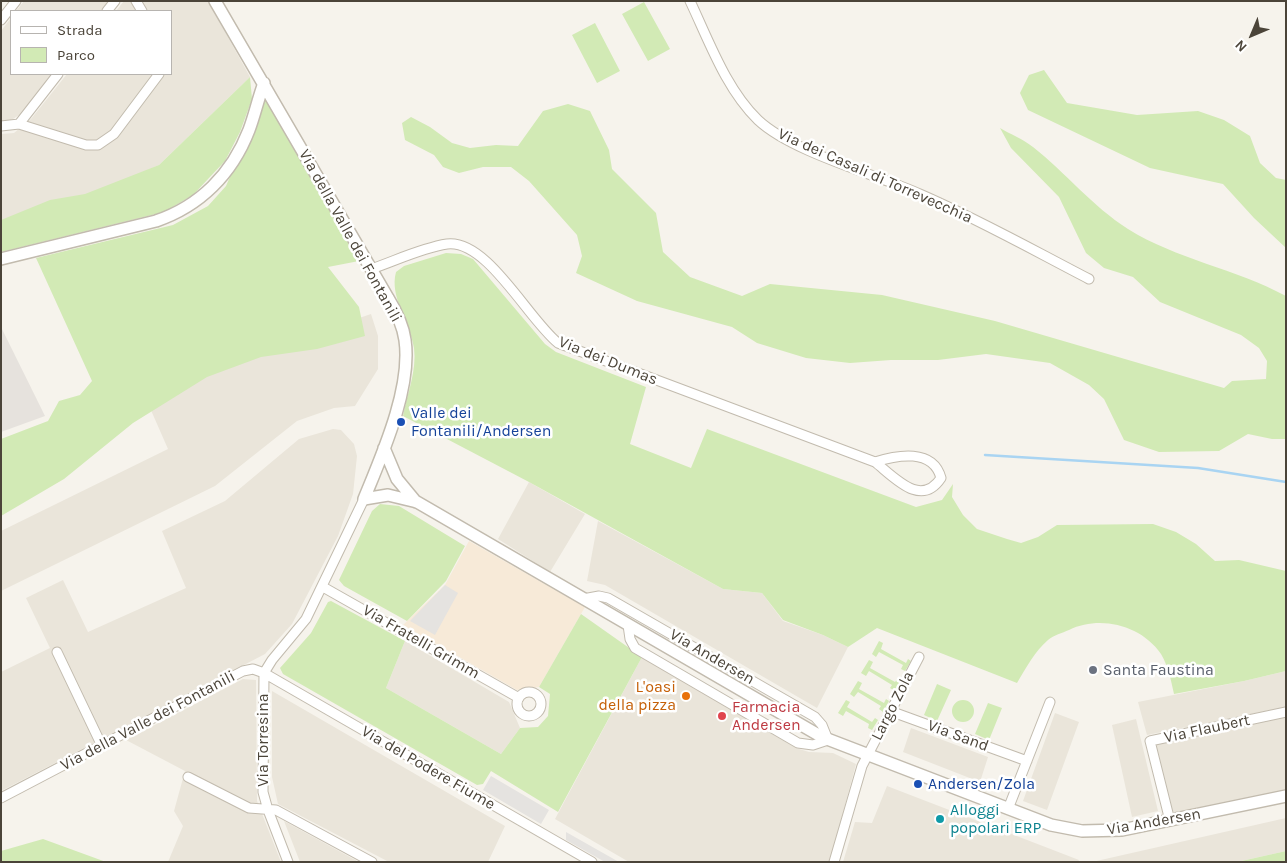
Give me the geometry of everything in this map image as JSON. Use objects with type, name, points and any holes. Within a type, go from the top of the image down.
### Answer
[{"type":"street","points":[[1,20],[16,1]]},
{"type":"street","name":"Via della Valle dei Fontanili","points":[[1,798],[243,671],[253,669],[264,673],[272,660],[303,624],[323,587],[364,499],[384,448],[403,384],[406,348],[404,333],[396,312],[215,1]]},
{"type":"street","name":"Via dei Casali di Torrevecchia","points":[[690,1],[741,99],[758,120],[771,130],[800,146],[951,208],[1089,279]]},
{"type":"street","points":[[19,124],[57,75]]},
{"type":"street","points":[[1,126],[19,124],[86,145],[98,145],[114,134],[158,75]]},
{"type":"street","points":[[1,259],[146,224],[182,210],[212,188],[231,165],[244,142],[255,111],[256,101],[264,83]]},
{"type":"street","points":[[255,111],[275,104]]},
{"type":"street","name":"Via dei Dumas","points":[[371,269],[448,244],[466,246],[483,256],[542,328],[558,343],[875,462],[915,492],[935,487],[941,478],[939,471],[927,459],[894,456],[875,462]]},
{"type":"street","name":"Via Andersen","points":[[384,448],[396,479],[417,502]]},
{"type":"street","name":"Via Andersen","points":[[364,499],[388,495],[417,502],[828,740],[1058,827],[1082,831],[1122,830],[1286,796]]},
{"type":"street","name":"Via Fratelli Grimm","points":[[323,587],[518,698]]},
{"type":"street","name":"Via Andersen","points":[[583,599],[599,596],[608,598],[701,651],[815,717],[822,725],[828,740]]},
{"type":"street","name":"Via Andersen","points":[[628,625],[631,643],[639,650],[798,743],[813,745],[828,740]]},
{"type":"street","points":[[57,652],[102,744]]},
{"type":"street","name":"Largo Zola","points":[[834,862],[867,756],[919,657]]},
{"type":"street","name":"Via Torresina","points":[[264,673],[262,787],[268,810],[288,862]]},
{"type":"street","name":"Via del Podere Fiume","points":[[264,673],[592,862]]},
{"type":"street","points":[[1008,809],[1050,702]]},
{"type":"street","name":"Via Sand","points":[[890,711],[1027,761]]},
{"type":"street","name":"Via Flaubert","points":[[1170,821],[1150,741],[1286,712]]},
{"type":"street","points":[[188,777],[249,808],[276,810],[372,862]]},
{"type":"shaded area","points":[[24,1],[111,1],[104,10],[17,10]]},
{"type":"shaded area","points":[[124,1],[208,1],[250,77],[159,165],[88,197],[1,220],[1,134],[14,133],[31,119],[66,75],[172,75],[172,10],[117,10]]},
{"type":"shaded area","points":[[10,19],[10,75],[53,75],[24,112],[8,122],[1,123],[1,31]]},
{"type":"shaded area","points":[[371,314],[378,336],[378,369],[355,406],[334,408],[297,421],[215,486],[1,591],[1,531],[168,449],[150,408],[202,371]]},
{"type":"shaded area","points":[[1,327],[45,416],[1,432]]},
{"type":"shaded area","points":[[333,429],[341,430],[354,444],[357,456],[353,494],[338,536],[292,624],[265,654],[1,791],[1,672],[50,648],[26,598],[63,580],[88,632],[186,588],[162,531],[225,501],[299,439]]},
{"type":"shaded area","points":[[529,482],[585,514],[550,572],[498,539]]},
{"type":"shaded area","points":[[598,521],[723,589],[762,593],[783,621],[823,635],[848,647],[817,708],[605,585],[587,581]]},
{"type":"shaded area","points":[[469,541],[585,607],[539,687],[517,690],[403,625],[445,585]]},
{"type":"shaded area","points":[[445,585],[458,593],[435,635],[410,621]]},
{"type":"shaded area","points":[[405,641],[509,702],[520,728],[501,754],[386,688]]},
{"type":"shaded area","points":[[642,657],[796,748],[809,752],[833,753],[856,764],[830,862],[629,862],[555,819]]},
{"type":"shaded area","points":[[1286,671],[1286,707],[1147,735],[1138,702]]},
{"type":"shaded area","points":[[243,679],[256,680],[257,801],[281,862],[168,862],[183,826],[174,811],[185,771],[126,740]]},
{"type":"shaded area","points":[[272,691],[505,826],[488,862],[389,862],[278,804],[272,777]]},
{"type":"shaded area","name":"Alloggi popolari ERP","points":[[1055,713],[1079,722],[1047,810],[1023,801]]},
{"type":"shaded area","points":[[1286,717],[1286,791],[1172,815],[1156,745]]},
{"type":"shaded area","points":[[1136,719],[1158,811],[1132,817],[1112,725]]},
{"type":"shaded area","name":"Alloggi popolari ERP","points":[[911,728],[988,757],[980,782],[903,752]]},
{"type":"shaded area","points":[[491,776],[549,810],[541,824],[483,790]]},
{"type":"shaded area","points":[[887,786],[1079,860],[1078,862],[843,862],[855,822],[872,823]]},
{"type":"shaded area","points":[[1286,818],[1286,851],[1237,862],[1092,862]]},
{"type":"shaded area","points":[[284,821],[359,862],[300,862]]},
{"type":"shaded area","points":[[566,832],[619,862],[605,862],[566,840]]},
{"type":"green space","points":[[644,2],[670,49],[648,61],[622,14]]},
{"type":"green space","points":[[595,23],[620,71],[597,83],[572,35]]},
{"type":"green space","points":[[1044,70],[1067,103],[1137,115],[1198,111],[1224,120],[1250,136],[1260,163],[1276,178],[1286,180],[1286,248],[1254,218],[1223,184],[1150,168],[1028,110],[1020,93],[1029,75]]},
{"type":"green space","points":[[250,77],[252,99],[240,132],[225,161],[193,195],[164,212],[1,252],[1,220],[50,200],[85,194],[159,165]]},
{"type":"green space","points":[[265,96],[359,261],[328,267],[359,307],[365,336],[317,349],[261,357],[207,377],[133,423],[64,479],[1,516],[1,439],[48,421],[59,401],[80,395],[92,381],[36,258],[173,225],[208,206],[226,186]]},
{"type":"green space","points":[[568,104],[590,111],[609,150],[612,169],[656,213],[663,252],[690,277],[742,296],[770,284],[882,295],[995,321],[1224,388],[1232,381],[1266,379],[1267,361],[1259,348],[1241,335],[1160,302],[1133,277],[1104,268],[1086,253],[1059,197],[1011,148],[1000,128],[1033,147],[1091,200],[1128,229],[1166,248],[1247,278],[1286,296],[1286,439],[1272,439],[1248,434],[1219,451],[1159,452],[1124,440],[1104,399],[1089,385],[1050,363],[986,354],[938,360],[891,360],[850,363],[806,358],[757,343],[732,327],[637,301],[576,273],[582,256],[577,235],[529,181],[511,167],[483,167],[459,173],[443,167],[434,155],[405,140],[402,123],[411,117],[430,127],[452,143],[470,148],[496,145],[518,146],[543,111]]},
{"type":"green space","points":[[446,253],[461,254],[473,259],[545,344],[556,352],[646,387],[630,444],[691,468],[707,429],[916,507],[942,500],[953,484],[952,497],[963,515],[977,529],[1021,543],[1038,537],[1057,525],[1153,524],[1176,532],[1196,544],[1215,561],[1239,560],[1286,571],[1286,671],[1174,694],[1166,663],[1153,644],[1131,630],[1106,623],[1094,623],[1058,634],[1048,640],[1035,654],[1017,683],[877,628],[848,647],[783,620],[762,593],[723,589],[529,482],[403,416],[415,357],[412,338],[395,291],[396,272],[404,266]]},
{"type":"green space","points":[[380,504],[399,506],[465,546],[446,581],[407,621],[344,586],[339,580],[372,511]]},
{"type":"green space","points":[[331,601],[405,641],[386,688],[501,754],[520,728],[538,727],[548,716],[550,694],[539,687],[581,614],[642,657],[558,812],[491,771],[483,784],[477,785],[283,674],[280,668],[311,633],[328,602]]},
{"type":"green space","points":[[879,641],[883,643],[881,649],[906,663],[908,659],[911,661],[905,671],[901,669],[903,665],[879,652],[876,657],[872,654]]},
{"type":"green space","points":[[869,660],[873,662],[870,668],[895,682],[898,678],[901,680],[895,691],[890,688],[892,685],[869,671],[866,676],[861,673]]},
{"type":"green space","points":[[858,681],[862,683],[859,689],[884,703],[886,699],[889,701],[883,712],[879,709],[881,706],[858,692],[854,697],[850,694]]},
{"type":"green space","points":[[937,684],[951,690],[937,721],[924,715]]},
{"type":"green space","points":[[846,700],[850,702],[847,707],[872,722],[875,718],[878,720],[872,730],[868,728],[869,724],[846,711],[843,716],[838,713]]},
{"type":"green space","points":[[963,700],[971,703],[974,711],[971,719],[963,722],[955,719],[952,711],[955,703]]},
{"type":"green space","points":[[988,703],[1002,708],[989,740],[975,734]]},
{"type":"green space","points":[[43,839],[106,862],[1,862],[1,851]]},
{"type":"green space","points":[[1286,851],[1286,862],[1237,862]]},
{"type":"waterway","points":[[985,455],[1198,468],[1286,482]]},
{"type":"place","name":"Valle dei Fontanili/Andersen","points":[[401,422]]},
{"type":"place","name":"Santa Faustina","points":[[1093,670]]},
{"type":"place","name":"L'oasi della pizza","points":[[686,696]]},
{"type":"place","name":"Farmacia Andersen","points":[[722,716]]},
{"type":"place","name":"Andersen/Zola","points":[[918,784]]},
{"type":"place","name":"Alloggi popolari ERP","points":[[940,819]]}]
